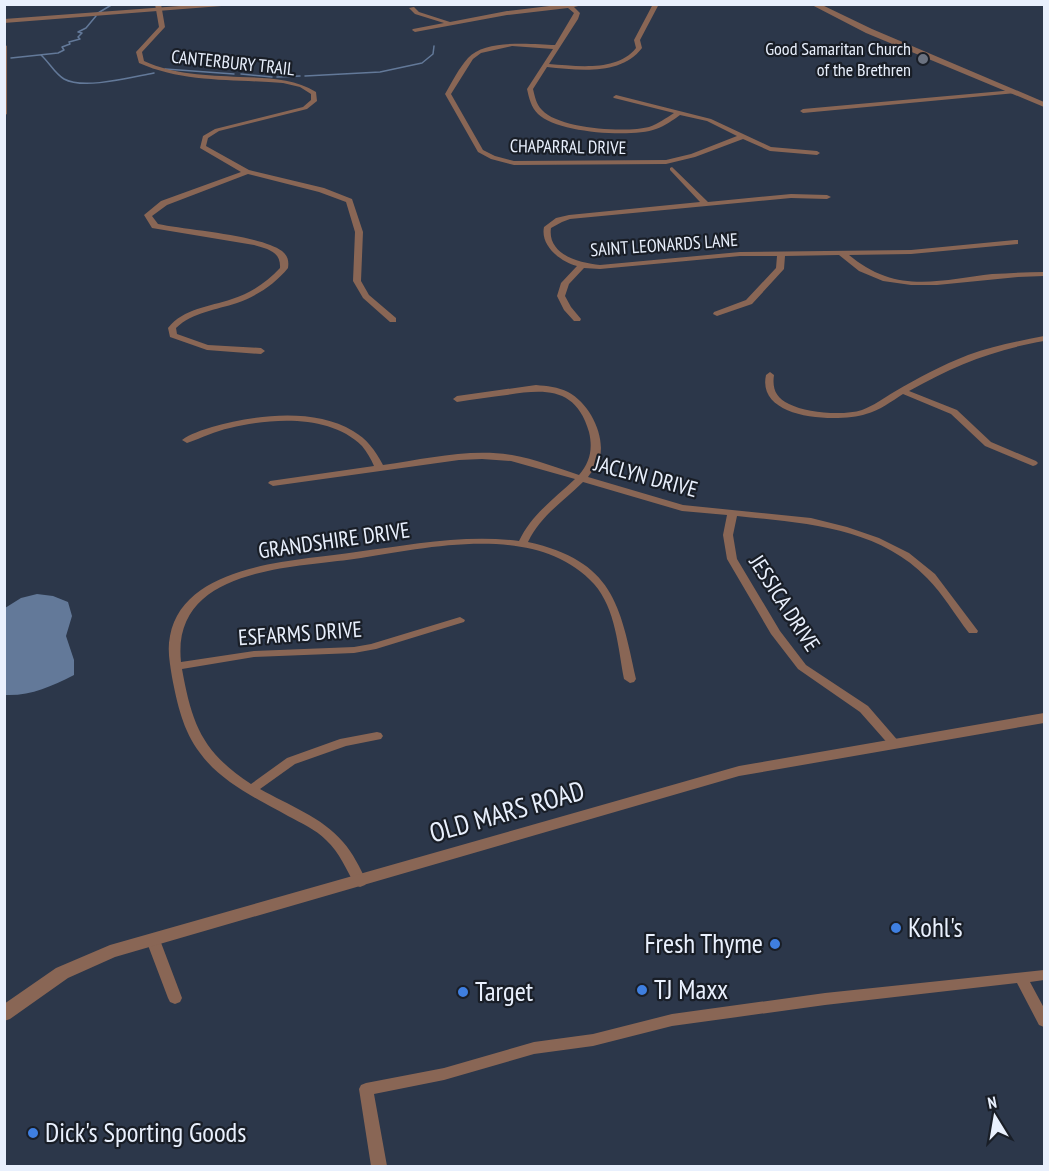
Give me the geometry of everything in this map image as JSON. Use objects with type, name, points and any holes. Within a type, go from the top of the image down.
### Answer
[{"type":"street","points":[[5,22],[158,7],[244,4]]},
{"type":"street","points":[[498,4],[507,13]]},
{"type":"street","points":[[415,30],[507,13],[585,4]]},
{"type":"street","points":[[545,66],[598,67],[629,59],[636,55],[639,48],[637,40],[656,4]]},
{"type":"street","points":[[813,4],[868,31],[1044,105]]},
{"type":"street","points":[[570,6],[577,13],[575,20],[530,89],[530,96],[541,112],[558,124],[585,130],[641,129],[656,126],[680,113]]},
{"type":"street","name":"CANTERBURY TRAIL","points":[[158,7],[162,27],[139,52],[141,62],[147,66],[186,76],[288,82],[306,87],[314,93],[314,101],[305,108],[217,130],[206,137],[202,147],[247,172],[321,190],[349,201],[359,232],[357,281],[366,296],[393,320]]},
{"type":"street","points":[[411,8],[417,13],[450,23]]},
{"type":"street","name":"CHAPARRAL DRIVE","points":[[556,47],[506,45],[486,49],[471,58],[448,94],[480,151],[502,161],[533,164],[666,162],[693,156],[743,136]]},
{"type":"street","points":[[4,46],[4,114]]},
{"type":"street","points":[[803,111],[1014,92]]},
{"type":"street","points":[[616,97],[709,120],[770,149],[817,153]]},
{"type":"street","points":[[672,169],[706,204]]},
{"type":"street","points":[[247,172],[164,203],[148,215],[155,226],[263,245],[281,253],[285,260],[284,268],[261,289],[240,299],[191,314],[172,328],[173,335],[199,345],[261,351]]},
{"type":"street","name":"SAINT LEONARDS LANE","points":[[826,197],[791,196],[569,217],[552,223],[548,227],[546,236],[556,251],[566,260],[582,266],[614,266],[740,254],[910,252],[1015,242]]},
{"type":"street","points":[[840,252],[861,271],[905,283],[925,284],[1021,274],[1044,274]]},
{"type":"street","points":[[717,314],[749,302],[780,268],[782,259],[780,253]]},
{"type":"street","points":[[577,319],[561,296],[565,283],[582,266]]},
{"type":"street","points":[[770,375],[769,389],[792,408],[816,415],[842,416],[865,412],[946,366],[978,352],[1044,339]]},
{"type":"street","points":[[457,399],[549,388],[570,395],[589,419],[596,452],[592,464],[537,519],[522,544]]},
{"type":"street","points":[[903,391],[954,412],[988,444],[1033,463]]},
{"type":"street","points":[[187,440],[206,430],[237,422],[277,418],[309,421],[339,428],[355,436],[365,444],[380,468]]},
{"type":"street","name":"JACLYN DRIVE","points":[[273,483],[459,457],[497,456],[682,508],[811,521],[874,540],[920,566],[932,577],[973,631]]},
{"type":"street","name":"JESSICA DRIVE","points":[[732,514],[728,535],[732,559],[775,632],[802,667],[864,709],[894,743]]},
{"type":"street","name":"GRANDSHIRE DRIVE","points":[[360,882],[338,843],[323,830],[251,790],[222,770],[209,757],[190,730],[184,713],[176,666],[174,636],[180,620],[189,608],[216,586],[253,571],[466,543],[522,544],[568,559],[600,583],[614,609],[630,679]]},
{"type":"street","name":"ESFARMS DRIVE","points":[[176,666],[254,654],[354,650],[372,647],[460,620]]},
{"type":"street","name":"OLD MARS ROAD","points":[[4,1014],[32,993],[77,965],[110,952],[360,882],[739,771],[1044,718]]},
{"type":"street","points":[[251,790],[291,761],[344,742],[377,736]]},
{"type":"street","points":[[153,940],[175,998]]},
{"type":"street","points":[[379,1167],[366,1089],[444,1074],[534,1048],[593,1040],[672,1020],[816,1000],[1044,975]]},
{"type":"street","points":[[1022,978],[1044,1021]]},
{"type":"water","points":[[37,594],[53,596],[68,602],[72,616],[66,636],[74,660],[74,675],[40,690],[5,695],[5,608],[21,598]]},
{"type":"waterway","points":[[98,13],[113,4]]},
{"type":"waterway","points":[[11,58],[58,53],[64,50],[62,47],[70,44],[69,42],[80,39],[78,37],[82,33],[78,32],[86,28],[96,16]]},
{"type":"waterway","points":[[305,76],[380,72],[422,63],[433,54],[434,46]]},
{"type":"waterway","points":[[41,55],[61,77],[73,82],[108,82],[154,73]]},
{"type":"waterway","points":[[165,69],[234,74]]},
{"type":"waterway","points":[[241,74],[272,77]]},
{"type":"waterway","points":[[277,77],[300,76]]},
{"type":"place","name":"Good Samaritan Church of the Brethren","points":[[923,59]]},
{"type":"place","name":"Kohl's","points":[[896,928]]},
{"type":"place","name":"Fresh Thyme","points":[[775,944]]},
{"type":"place","name":"TJ Maxx","points":[[642,990]]},
{"type":"place","name":"Target","points":[[463,992]]},
{"type":"place","name":"Dick's Sporting Goods","points":[[33,1133]]}]
